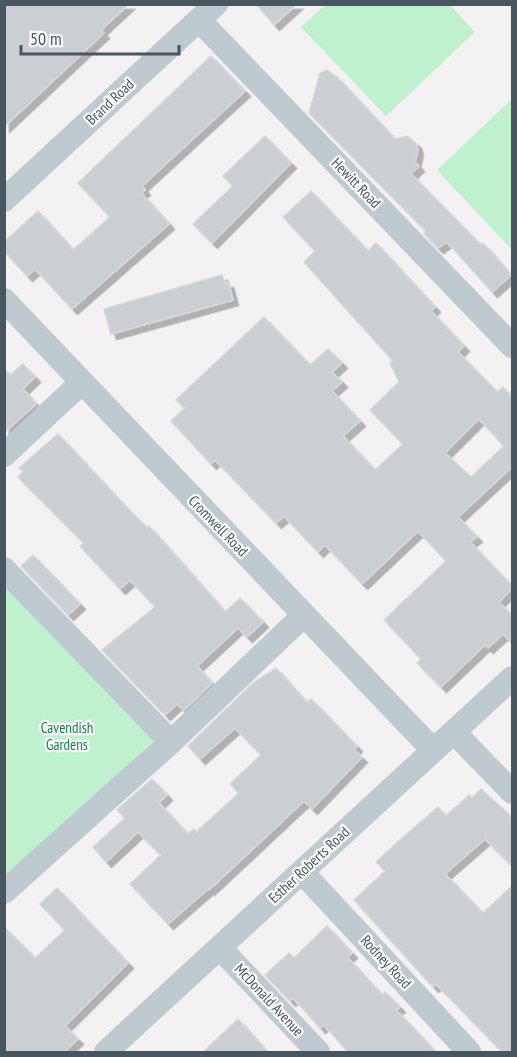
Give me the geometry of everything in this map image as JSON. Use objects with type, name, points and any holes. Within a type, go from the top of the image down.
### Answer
[{"type":"street","name":"Brand Road","points":[[4,200],[208,12]]},
{"type":"street","name":"Hewitt Road","points":[[208,12],[513,346]]},
{"type":"street","name":"Cromwell Road","points":[[4,300],[433,750]]},
{"type":"street","points":[[4,454],[81,383]]},
{"type":"street","points":[[4,569],[171,742]]},
{"type":"street","points":[[4,892],[171,742],[304,615]]},
{"type":"street","name":"Esther Roberts Road","points":[[106,1053],[513,678]]},
{"type":"street","points":[[454,732],[513,792]]},
{"type":"street","name":"Rodney Road","points":[[302,872],[469,1053]]},
{"type":"street","name":"McDonald Avenue","points":[[220,948],[318,1053]]},
{"type":"green space","points":[[325,5],[450,5],[475,32],[386,116],[301,27]]},
{"type":"green space","points":[[512,99],[512,250],[437,170]]},
{"type":"green space","name":"Cavendish Gardens","points":[[5,580],[156,738],[5,882]]},
{"type":"building","points":[[4,4],[129,4],[101,30],[104,33],[4,127]]},
{"type":"building","points":[[256,4],[297,4],[274,25]]},
{"type":"building","points":[[211,56],[245,91],[142,186],[145,190],[141,193],[169,224],[72,309],[35,269],[27,276],[4,251],[4,242],[38,211],[73,250],[110,217],[78,183]]},
{"type":"building","points":[[327,70],[336,76],[395,139],[407,136],[416,143],[418,150],[415,162],[419,166],[411,174],[481,245],[483,243],[511,275],[492,292],[447,242],[438,248],[424,234],[426,231],[309,113],[320,73]]},
{"type":"building","points":[[265,136],[291,163],[212,243],[193,224],[233,186],[223,176]]},
{"type":"building","points":[[311,191],[368,251],[376,243],[435,307],[431,311],[464,346],[458,352],[497,392],[503,387],[513,398],[513,466],[458,517],[477,537],[470,542],[513,587],[499,602],[513,617],[513,644],[503,634],[488,648],[485,645],[441,687],[417,663],[421,659],[384,620],[446,561],[418,531],[362,584],[325,545],[318,552],[284,516],[276,523],[215,460],[211,464],[171,421],[185,408],[176,400],[264,317],[310,365],[328,349],[342,363],[332,372],[342,382],[332,391],[360,421],[343,436],[375,470],[403,444],[370,410],[399,382],[390,363],[393,361],[304,262],[315,251],[283,217]],"holes":[[[479,419],[504,446],[471,477],[445,453]]]},
{"type":"building","points":[[222,275],[225,283],[228,282],[233,300],[111,334],[104,309]]},
{"type":"building","points":[[23,364],[35,377],[23,389],[36,404],[4,433],[4,369],[10,375]]},
{"type":"building","points":[[58,434],[125,506],[147,528],[149,526],[225,612],[240,598],[263,622],[247,637],[238,628],[197,666],[212,683],[184,710],[177,704],[165,715],[102,650],[155,607],[130,580],[120,589],[80,546],[84,543],[18,477],[23,472],[19,468]]},
{"type":"building","points":[[33,555],[80,604],[68,615],[21,566]]},
{"type":"building","points":[[276,668],[307,703],[311,699],[357,746],[354,750],[362,757],[312,809],[304,801],[209,890],[168,924],[130,884],[161,855],[138,832],[106,862],[93,847],[125,818],[117,810],[152,779],[167,795],[159,803],[188,834],[194,829],[196,832],[239,793],[230,784],[261,755],[235,728],[200,759],[188,746],[253,683]]},
{"type":"building","points":[[481,789],[513,818],[513,867],[485,839],[445,874],[483,913],[513,885],[513,1053],[503,1053],[436,984],[433,987],[354,900],[385,871],[376,862],[402,838],[438,807],[446,816],[469,795],[472,798]]},
{"type":"building","points":[[57,888],[128,963],[65,1026],[78,1039],[63,1053],[4,1053],[4,927],[35,958],[65,930],[40,904]]},
{"type":"building","points":[[327,926],[352,953],[347,957],[382,995],[385,992],[400,1007],[396,1010],[437,1053],[349,1053],[324,1025],[320,1028],[293,998],[290,1001],[265,975],[289,953],[294,958]]},
{"type":"building","points":[[238,1019],[268,1053],[202,1053]]}]
